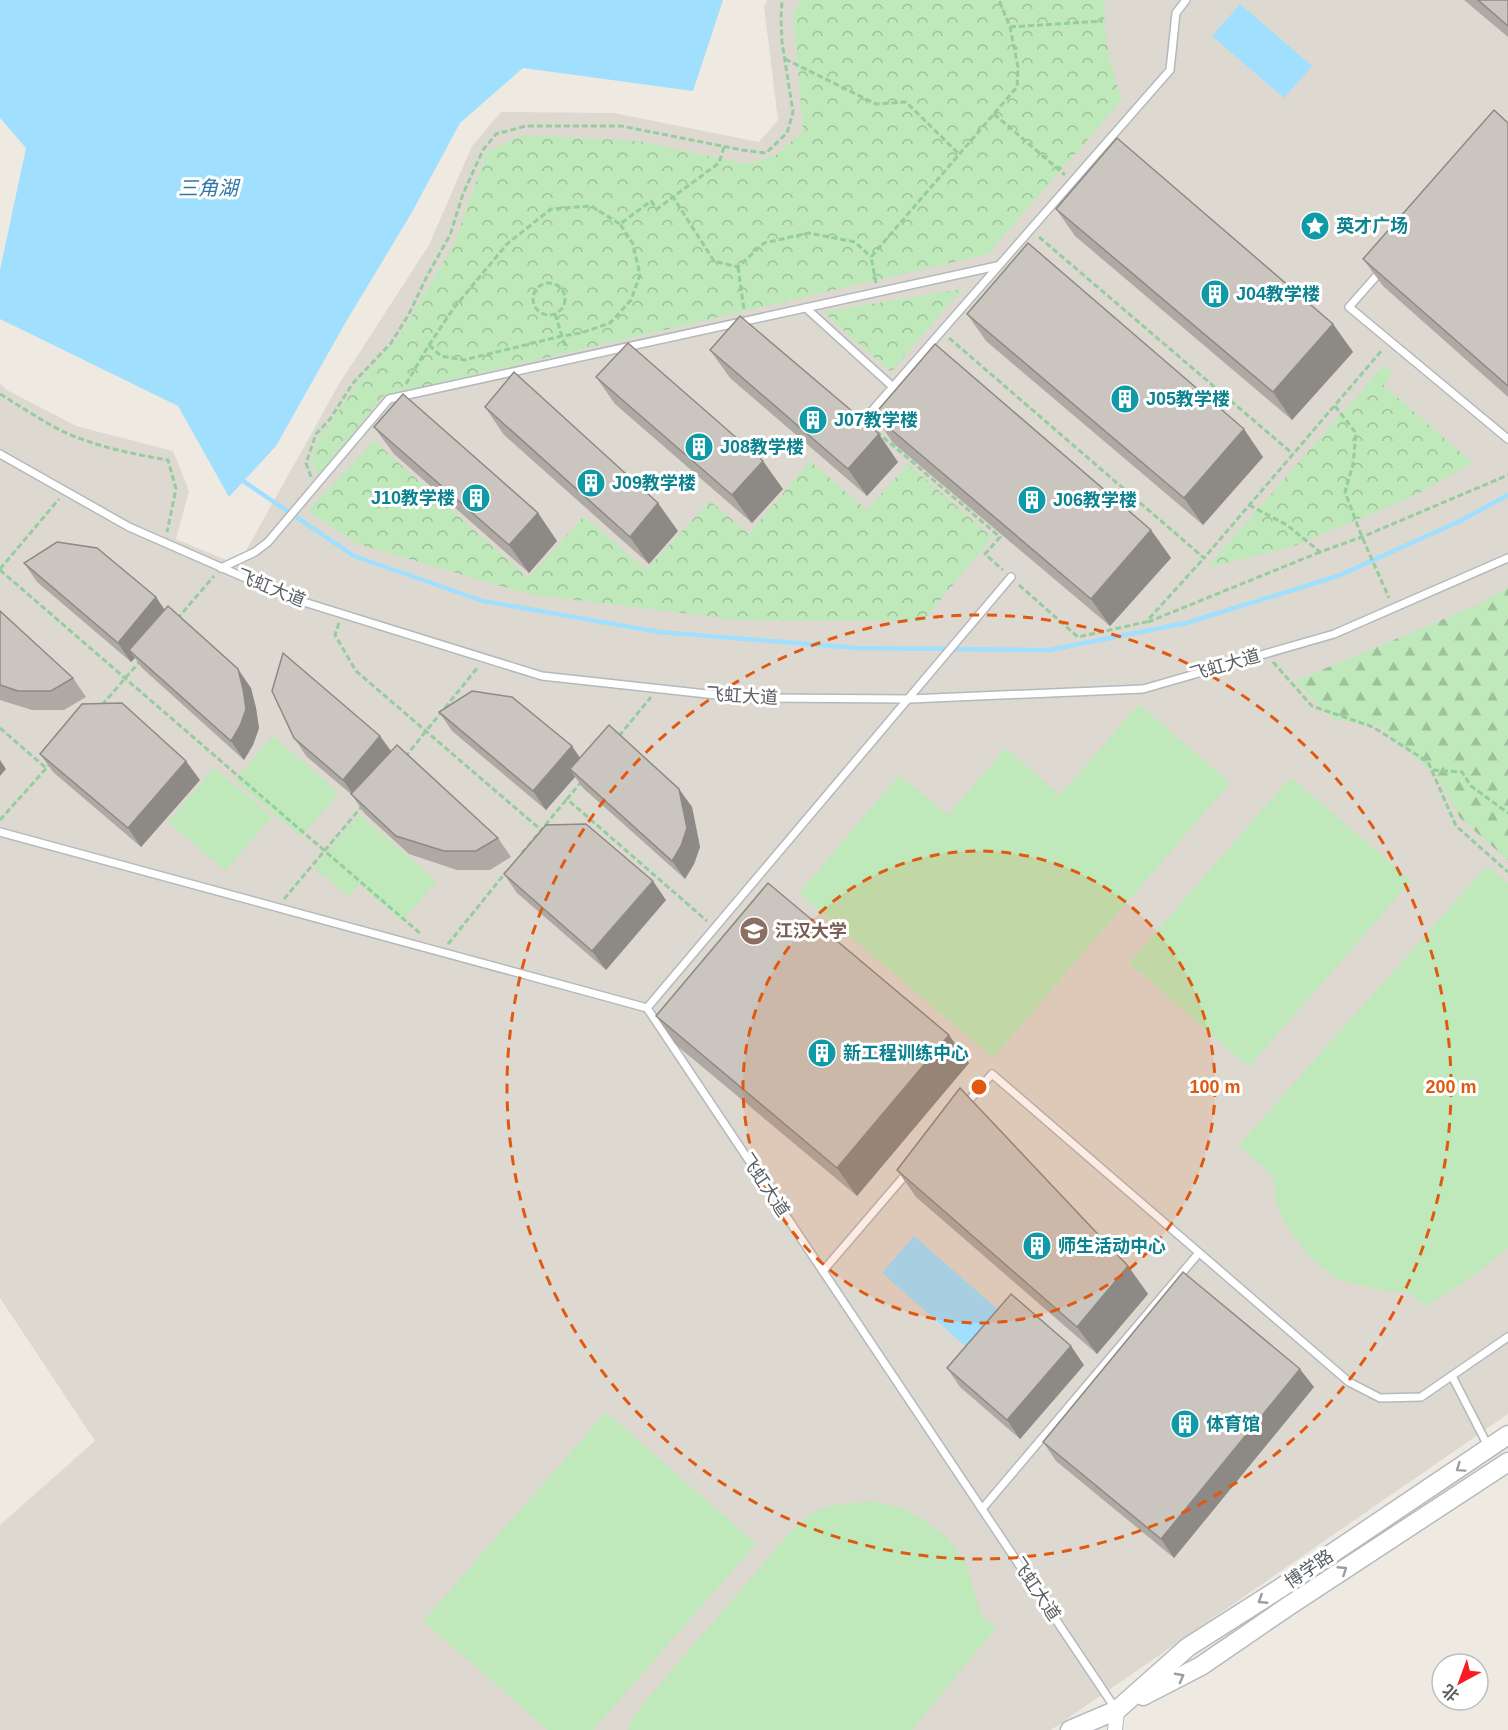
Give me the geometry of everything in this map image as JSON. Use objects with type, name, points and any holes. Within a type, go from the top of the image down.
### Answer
[{"type":"main road","name":"博学路","points":[[1096,1730],[1188,1647],[1508,1435]]},
{"type":"main road","name":"博学路","points":[[1070,1730],[1117,1710],[1201,1666],[1508,1462]]},
{"type":"street","points":[[1115,1730],[1117,1710]]},
{"type":"lane","points":[[870,413],[1170,70],[1176,13],[1186,0]]},
{"type":"lane","points":[[1387,264],[1349,307],[1508,439]]},
{"type":"lane","points":[[221,568],[255,552],[268,542],[389,399],[997,266]]},
{"type":"lane","points":[[806,308],[893,387]]},
{"type":"lane","name":"飞虹大道","points":[[0,453],[129,527],[291,598],[543,676],[744,698],[910,699],[1143,689],[1334,634],[1508,558]]},
{"type":"lane","points":[[0,832],[647,1008],[1011,577]]},
{"type":"lane","name":"飞虹大道","points":[[647,1008],[1117,1710]]},
{"type":"lane","points":[[961,1110],[992,1074],[1349,1382],[1380,1398],[1421,1397],[1508,1337]]},
{"type":"lane","points":[[823,1271],[915,1164]]},
{"type":"lane","points":[[982,1509],[1198,1254]]},
{"type":"lane","points":[[1452,1376],[1489,1448]]},
{"type":"path","points":[[315,487],[306,463],[316,434],[330,419],[353,383],[391,343],[409,314],[450,235],[463,194],[483,150],[496,134],[526,126],[621,126],[766,153],[787,133],[793,112],[784,58],[782,0]]},
{"type":"path","points":[[871,256],[1017,87],[1018,67],[1010,27],[999,0]]},
{"type":"path","points":[[1010,27],[1103,21]]},
{"type":"path","points":[[784,58],[876,104],[906,102],[959,154]]},
{"type":"path","points":[[994,114],[1072,181]]},
{"type":"path","points":[[620,224],[651,201],[657,209],[719,163],[724,147]]},
{"type":"path","points":[[673,197],[714,261],[738,267]]},
{"type":"path","points":[[399,397],[429,345],[453,309],[507,244],[551,209],[591,206],[620,224],[633,244],[639,275],[631,300],[610,323],[581,333],[464,360],[441,356],[429,345]]},
{"type":"path","points":[[1030,229],[1293,454]]},
{"type":"path","points":[[738,267],[764,243],[809,233],[855,242],[871,256],[878,292]]},
{"type":"path","points":[[738,267],[746,321]]},
{"type":"path","points":[[543,284],[554,284],[562,291],[563,306],[555,314],[540,312],[534,305],[533,295],[543,284]]},
{"type":"path","points":[[555,314],[569,360]]},
{"type":"path","points":[[941,331],[1204,558]]},
{"type":"path","points":[[1146,622],[1204,558],[1390,341]]},
{"type":"path","points":[[0,394],[62,430],[100,445],[141,456],[168,460],[176,489],[165,543]]},
{"type":"path","points":[[1334,406],[1356,433],[1353,464],[1345,492],[1393,608]]},
{"type":"path","points":[[870,413],[876,431],[1000,537],[985,554],[1078,637],[1146,622],[1362,537],[1508,475]]},
{"type":"path","points":[[66,491],[0,569],[441,952],[513,865]]},
{"type":"path","points":[[1249,505],[1287,525],[1320,552]]},
{"type":"path","points":[[177,618],[221,568]]},
{"type":"path","points":[[341,614],[335,635],[356,671],[541,830]]},
{"type":"path","points":[[97,710],[148,652]]},
{"type":"path","points":[[1265,653],[1312,706],[1373,727],[1428,762],[1456,826],[1508,873]]},
{"type":"path","points":[[405,757],[485,659]]},
{"type":"path","points":[[613,744],[658,689]]},
{"type":"path","points":[[0,728],[46,768]]},
{"type":"path","points":[[0,820],[53,760]]},
{"type":"path","points":[[1432,770],[1462,772],[1471,786],[1508,813]]},
{"type":"path","points":[[520,856],[582,781]]},
{"type":"path","points":[[278,907],[368,799]]},
{"type":"path","points":[[567,799],[715,928]]},
{"type":"shaded area","name":"江汉大学","points":[[767,0],[1508,0],[1508,1414],[1051,1730],[0,1730],[0,1525],[95,1441],[0,1298],[0,383],[7,390],[76,426],[173,451],[189,491],[176,539],[238,565],[339,384],[429,245],[472,146],[501,112],[614,113],[759,142],[778,120],[764,7]]},
{"type":"green space","points":[[800,0],[1105,0],[1106,39],[1122,100],[988,254],[383,396],[319,476],[311,463],[317,441],[361,379],[400,336],[454,244],[487,152],[523,135],[638,141],[746,164],[775,156],[803,131],[793,15]]},
{"type":"green space","points":[[962,289],[891,372],[823,312]]},
{"type":"green space","points":[[1384,365],[1393,373],[1383,385],[1473,463],[1412,497],[1291,547],[1206,568]]},
{"type":"green space","points":[[374,441],[528,578],[584,516],[646,570],[710,501],[749,534],[810,461],[867,510],[908,464],[992,537],[923,621],[739,620],[528,594],[358,544],[308,511]]},
{"type":"green space","points":[[1508,587],[1508,860],[1460,818],[1439,778],[1378,725],[1334,720],[1295,681],[1480,604]]},
{"type":"green space","points":[[1139,704],[1230,783],[993,1058],[799,893],[899,775],[948,815],[1006,748],[1060,795]]},
{"type":"green space","points":[[273,736],[339,793],[301,837],[235,780]]},
{"type":"green space","points":[[214,768],[272,817],[225,871],[168,822]]},
{"type":"green space","points":[[1291,777],[1411,881],[1249,1067],[1129,963]]},
{"type":"green space","points":[[359,815],[437,881],[402,921],[359,884],[349,897],[314,868]]},
{"type":"green space","points":[[1487,866],[1508,883],[1508,1248],[1473,1276],[1426,1306],[1407,1292],[1386,1291],[1339,1280],[1310,1257],[1289,1230],[1276,1202],[1272,1174],[1238,1146]]},
{"type":"green space","points":[[606,1412],[756,1544],[593,1730],[548,1730],[423,1621]]},
{"type":"green space","points":[[872,1501],[904,1509],[946,1537],[966,1562],[981,1615],[996,1628],[912,1730],[629,1730],[631,1720],[647,1699],[797,1526],[810,1515],[825,1508]]},
{"type":"water","name":"三角湖","points":[[0,0],[723,0],[693,91],[523,68],[460,123],[411,214],[347,320],[276,446],[229,497],[178,406],[0,319],[0,270],[26,148],[0,118]]},
{"type":"water","points":[[1240,4],[1312,66],[1284,98],[1212,36]]},
{"type":"water","points":[[914,1236],[1002,1313],[970,1350],[882,1273]]},
{"type":"building","points":[[1478,0],[1508,0],[1508,26]]},
{"type":"building","points":[[1494,110],[1508,123],[1508,386],[1363,259]]},
{"type":"building","name":"J04教学楼","points":[[1117,138],[1333,324],[1273,392],[1056,209]]},
{"type":"building","name":"J05教学楼","points":[[1028,243],[1244,429],[1184,498],[967,314]]},
{"type":"building","name":"J07教学楼","points":[[740,316],[879,434],[848,469],[710,350]]},
{"type":"building","name":"J08教学楼","points":[[628,343],[763,461],[732,495],[596,377]]},
{"type":"building","name":"J06教学楼","points":[[935,344],[1151,530],[1091,599],[874,415]]},
{"type":"building","name":"J09教学楼","points":[[514,372],[658,503],[630,537],[485,407]]},
{"type":"building","name":"J10教学楼","points":[[403,394],[538,513],[509,545],[374,427]]},
{"type":"building","points":[[57,542],[97,548],[156,597],[118,643],[24,563]]},
{"type":"building","points":[[168,606],[238,669],[246,709],[231,741],[129,650]]},
{"type":"building","points":[[0,611],[73,678],[51,691],[18,691],[0,685]]},
{"type":"building","points":[[283,653],[380,736],[343,780],[294,738],[272,691]]},
{"type":"building","points":[[472,691],[512,697],[572,746],[533,791],[439,712]]},
{"type":"building","points":[[122,703],[186,761],[128,828],[40,754],[82,704]]},
{"type":"building","points":[[609,725],[679,789],[687,828],[681,846],[672,861],[570,769]]},
{"type":"building","points":[[397,745],[498,838],[476,851],[444,851],[396,836],[351,794]]},
{"type":"building","points":[[586,824],[653,881],[592,951],[504,874],[546,825]]},
{"type":"building","name":"新工程训练中心","points":[[768,883],[949,1035],[837,1168],[656,1016]]},
{"type":"building","name":"师生活动中心","points":[[960,1088],[1128,1266],[1077,1327],[897,1170]]},
{"type":"building","name":"体育馆","points":[[1183,1272],[1300,1369],[1161,1539],[1043,1442]]},
{"type":"building","points":[[1011,1294],[1071,1346],[1007,1420],[947,1368]]},
{"type":"waterway","points":[[243,481],[354,556],[483,601],[659,632],[857,648],[1049,650],[1186,623],[1338,576],[1460,521],[1508,495]]},
{"type":"place","name":"英才广场","points":[[1315,226]]},
{"type":"place","name":"J04教学楼","points":[[1215,294]]},
{"type":"place","name":"J05教学楼","points":[[1125,399]]},
{"type":"place","name":"J07教学楼","points":[[813,420]]},
{"type":"place","name":"J08教学楼","points":[[699,447]]},
{"type":"place","name":"J09教学楼","points":[[591,483]]},
{"type":"place","name":"J10教学楼","points":[[476,498]]},
{"type":"place","name":"J06教学楼","points":[[1032,500]]},
{"type":"place","name":"江汉大学","points":[[754,931]]},
{"type":"place","name":"新工程训练中心","points":[[822,1053]]},
{"type":"place","name":"师生活动中心","points":[[1037,1246]]},
{"type":"place","name":"体育馆","points":[[1185,1424]]}]
